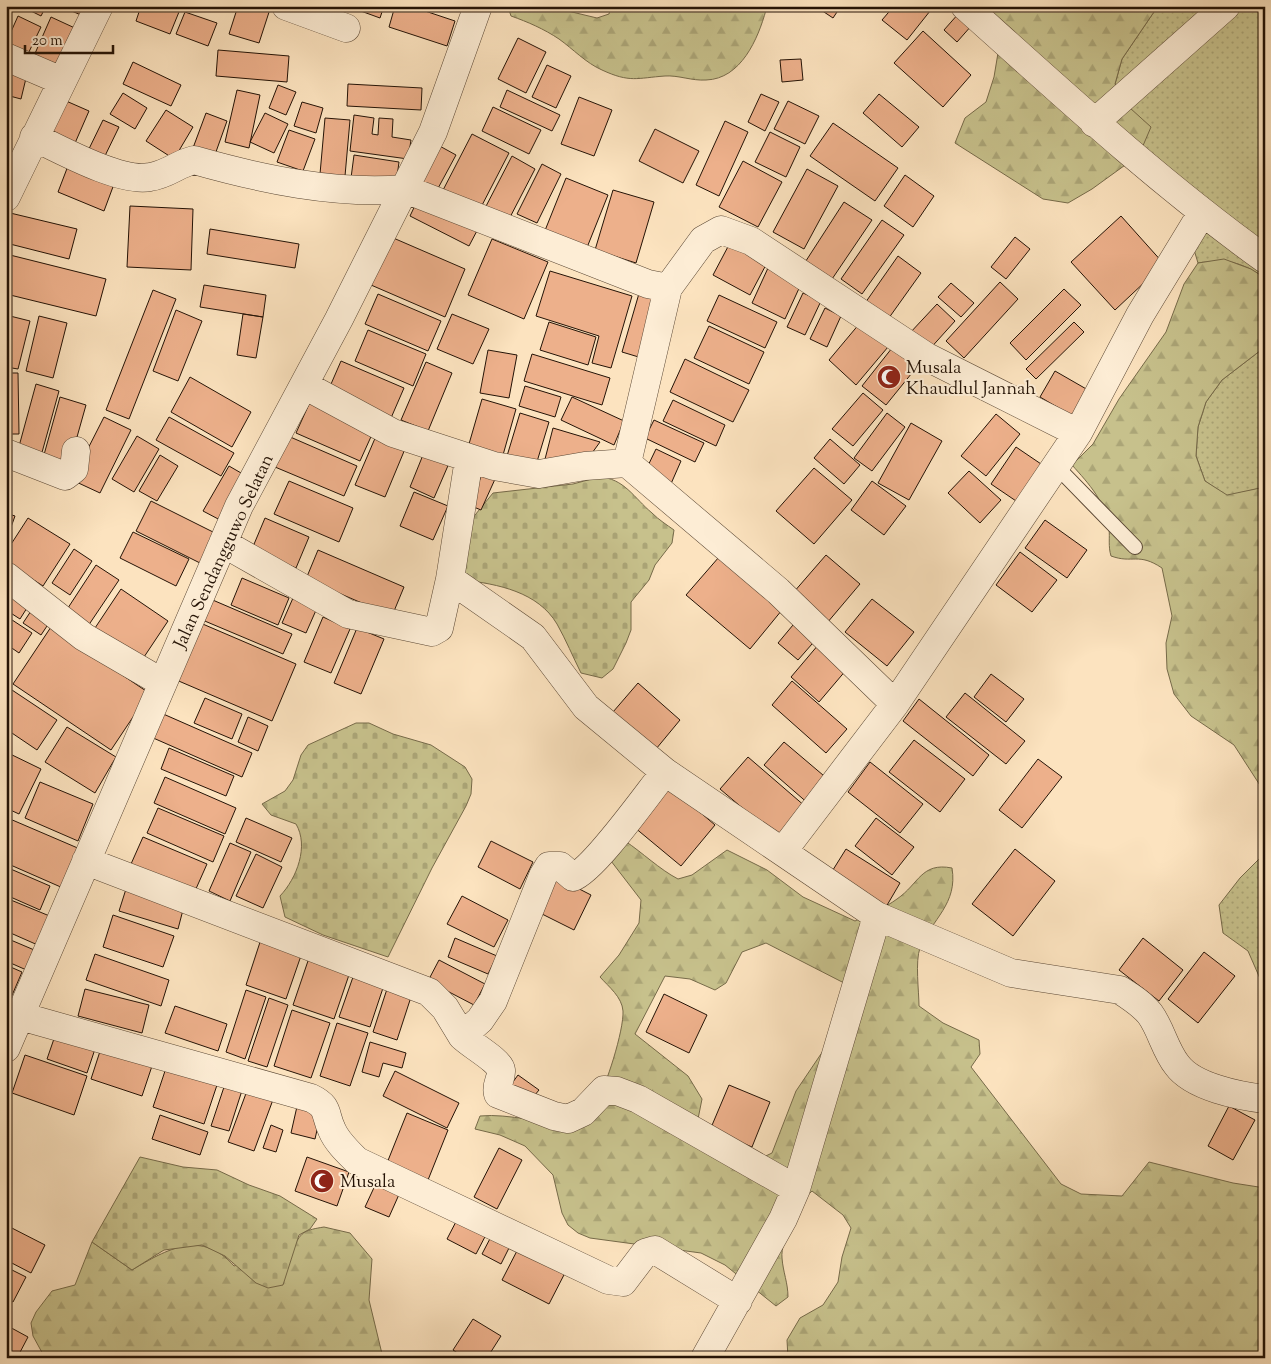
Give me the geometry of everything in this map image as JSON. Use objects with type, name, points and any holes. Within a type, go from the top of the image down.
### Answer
[{"type":"street","points":[[7,194],[99,6]]},
{"type":"street","points":[[286,6],[346,28]]},
{"type":"street","name":"Jalan Sendangguwo Selatan","points":[[6,1048],[239,506],[304,384],[433,132],[478,6]]},
{"type":"street","points":[[965,6],[1094,123],[1202,213],[1265,258]]},
{"type":"street","points":[[1094,123],[1226,6]]},
{"type":"street","points":[[6,57],[62,81]]},
{"type":"street","points":[[34,137],[63,152],[131,178],[148,178],[169,172],[183,163],[194,160],[265,177],[336,188],[373,192],[405,189],[648,284],[668,288]]},
{"type":"street","points":[[783,851],[896,704],[1078,433],[1140,315],[1202,213]]},
{"type":"street","points":[[627,463],[668,288],[703,240],[721,230],[751,241],[928,357],[1078,433]]},
{"type":"street","points":[[304,384],[393,433],[469,459],[539,474],[627,463],[778,591],[896,704]]},
{"type":"street","points":[[6,453],[65,476],[74,468],[76,451]]},
{"type":"street","points":[[223,543],[348,614],[432,632],[439,628],[450,579],[469,459]]},
{"type":"street","points":[[6,576],[84,636],[163,683]]},
{"type":"street","points":[[450,579],[533,638],[586,708],[665,772],[877,916],[1011,973],[1120,990],[1151,1015],[1167,1050],[1178,1067],[1191,1077],[1208,1086],[1265,1099]]},
{"type":"street","points":[[462,1036],[480,1020],[493,1001],[543,876],[549,866],[560,866],[573,877],[580,875],[594,861],[665,772]]},
{"type":"street","points":[[86,861],[429,992],[445,1008],[462,1036],[473,1047],[497,1061],[501,1070],[496,1088],[498,1094],[554,1116],[568,1119],[583,1112],[604,1090],[617,1091],[638,1099],[796,1189]]},
{"type":"street","points":[[705,1358],[738,1301],[796,1189],[877,916]]},
{"type":"street","points":[[20,1016],[311,1098],[322,1103],[331,1129],[357,1162],[608,1280],[623,1282],[645,1253],[655,1250],[738,1301]]},
{"type":"lane","points":[[1056,466],[1135,547]]},
{"type":"green space","points":[[513,6],[547,6],[597,18],[609,14],[611,6],[654,6],[671,10],[690,6],[764,6],[766,10],[753,45],[746,56],[729,73],[718,78],[706,80],[670,76],[634,79],[620,77],[590,64],[548,32],[511,16],[509,10]]},
{"type":"green space","points":[[980,6],[1158,6],[1122,59],[1115,84],[1130,108],[1151,127],[1139,155],[1092,189],[1068,203],[1043,199],[955,143],[965,118],[986,102],[994,77],[998,53]]},
{"type":"green space","points":[[1158,6],[1247,6],[1265,11],[1265,278],[1248,268],[1233,263],[1217,261],[1198,263],[1192,243],[1208,201],[1139,155],[1130,108],[1115,84],[1122,59]]},
{"type":"green space","points":[[1224,259],[1251,269],[1265,278],[1265,347],[1222,380],[1206,402],[1198,427],[1196,456],[1205,481],[1227,495],[1265,487],[1265,793],[1234,745],[1191,716],[1174,694],[1167,669],[1166,643],[1172,616],[1162,568],[1147,560],[1111,556],[1109,529],[1104,510],[1096,494],[1072,465],[1093,444],[1119,399],[1166,332],[1184,284],[1198,263]]},
{"type":"green space","points":[[1265,347],[1265,487],[1227,496],[1205,481],[1196,456],[1198,427],[1206,402],[1222,380]]},
{"type":"green space","points":[[599,477],[608,478],[622,485],[655,516],[674,530],[672,543],[655,565],[649,580],[631,602],[631,630],[613,669],[602,678],[581,673],[557,624],[539,604],[528,597],[503,587],[463,580],[453,542],[493,493],[573,484]]},
{"type":"green space","points":[[356,723],[369,723],[393,734],[431,745],[465,767],[472,779],[471,794],[466,806],[432,868],[388,957],[323,935],[285,917],[280,896],[296,871],[301,852],[300,833],[296,824],[271,815],[262,804],[285,791],[293,780],[301,755],[308,745]]},
{"type":"green space","points":[[625,841],[664,871],[678,879],[692,875],[727,850],[767,870],[803,897],[855,921],[897,899],[927,871],[933,868],[952,868],[953,881],[948,901],[920,948],[917,968],[919,1006],[943,1023],[979,1040],[980,1054],[971,1067],[1061,1184],[1081,1194],[1122,1196],[1149,1162],[1233,1183],[1265,1188],[1265,1358],[788,1358],[787,1340],[800,1318],[823,1305],[838,1282],[842,1257],[851,1228],[843,1215],[812,1191],[807,1196],[787,1232],[782,1258],[788,1297],[776,1306],[725,1265],[701,1253],[590,1238],[578,1233],[568,1225],[562,1213],[553,1175],[525,1146],[500,1135],[475,1129],[480,1116],[503,1116],[561,1122],[572,1121],[582,1116],[595,1105],[609,1072],[623,1020],[622,1006],[618,997],[600,977],[619,955],[639,923],[641,900],[611,861]],"holes":[[[766,943],[846,984],[823,1051],[796,1091],[772,1153],[745,1166],[697,1124],[702,1099],[688,1076],[635,1034],[665,976],[690,979],[715,990],[726,983],[742,952]]]},
{"type":"green space","points":[[1265,853],[1265,990],[1248,951],[1223,933],[1219,905],[1240,878]]},
{"type":"green space","points":[[140,1157],[183,1167],[217,1170],[249,1185],[280,1196],[317,1219],[310,1229],[299,1235],[283,1285],[268,1288],[256,1283],[225,1256],[202,1245],[164,1250],[132,1270],[92,1242]]},
{"type":"green space","points":[[324,1227],[350,1233],[372,1259],[369,1300],[383,1358],[45,1358],[33,1336],[31,1323],[36,1312],[52,1291],[75,1285],[92,1242],[132,1270],[171,1250],[197,1245],[209,1248],[222,1255],[234,1266],[294,1247],[305,1232]]},
{"type":"building","points":[[21,6],[46,6],[41,16]]},
{"type":"building","points":[[60,6],[84,6],[81,15]]},
{"type":"building","points":[[141,6],[181,7],[170,34],[136,21]]},
{"type":"building","points":[[238,6],[271,6],[259,43],[229,34]]},
{"type":"building","points":[[347,6],[384,6],[380,18]]},
{"type":"building","points":[[395,6],[410,6],[455,21],[447,46],[389,27]]},
{"type":"building","points":[[815,6],[841,6],[833,18]]},
{"type":"building","points":[[894,6],[934,6],[907,40],[882,20]]},
{"type":"building","points":[[185,12],[217,23],[208,46],[176,34]]},
{"type":"building","points":[[959,13],[972,25],[957,42],[944,30]]},
{"type":"building","points":[[18,16],[41,27],[26,58],[6,49],[6,43]]},
{"type":"building","points":[[51,17],[77,29],[59,70],[33,58]]},
{"type":"building","points":[[923,31],[971,75],[943,107],[894,63]]},
{"type":"building","points":[[518,38],[546,52],[526,93],[498,79]]},
{"type":"building","points":[[218,50],[289,56],[287,82],[216,76]]},
{"type":"building","points":[[801,59],[803,80],[782,82],[780,60]]},
{"type":"building","points":[[133,62],[181,85],[171,106],[123,84]]},
{"type":"building","points":[[547,65],[571,76],[556,108],[532,97]]},
{"type":"building","points":[[6,68],[27,74],[21,99],[6,95]]},
{"type":"building","points":[[348,84],[422,88],[421,110],[347,106]]},
{"type":"building","points":[[278,85],[296,92],[286,115],[269,108]]},
{"type":"building","points":[[237,90],[260,95],[249,148],[225,142]]},
{"type":"building","points":[[507,90],[560,115],[552,131],[500,107]]},
{"type":"building","points":[[123,93],[147,108],[135,129],[110,114]]},
{"type":"building","points":[[761,94],[779,102],[765,131],[748,122]]},
{"type":"building","points":[[879,94],[919,127],[902,147],[863,113]]},
{"type":"building","points":[[57,97],[89,111],[72,150],[39,136]]},
{"type":"building","points":[[579,97],[612,110],[594,156],[561,144]]},
{"type":"building","points":[[788,101],[819,116],[805,144],[774,129]]},
{"type":"building","points":[[302,102],[323,108],[316,133],[294,126]]},
{"type":"building","points":[[493,107],[541,130],[529,154],[482,131]]},
{"type":"building","points":[[166,110],[193,127],[174,159],[146,141]]},
{"type":"building","points":[[206,113],[227,121],[212,163],[190,156]]},
{"type":"building","points":[[265,113],[288,124],[274,153],[250,142]]},
{"type":"building","points":[[354,115],[374,118],[372,134],[378,135],[379,118],[393,119],[392,137],[411,140],[408,159],[350,151]]},
{"type":"building","points":[[325,118],[350,120],[345,176],[320,174]]},
{"type":"building","points":[[103,120],[119,127],[102,162],[86,155]]},
{"type":"building","points":[[725,121],[748,132],[719,196],[696,185]]},
{"type":"building","points":[[833,123],[898,168],[875,201],[810,156]]},
{"type":"building","points":[[655,129],[699,151],[683,183],[639,161]]},
{"type":"building","points":[[289,130],[315,139],[303,171],[277,162]]},
{"type":"building","points":[[770,132],[800,147],[786,177],[755,162]]},
{"type":"building","points":[[472,134],[509,153],[478,213],[441,194]]},
{"type":"building","points":[[436,144],[456,155],[436,192],[416,181]]},
{"type":"building","points":[[354,155],[399,162],[396,184],[351,178]]},
{"type":"building","points":[[512,156],[535,169],[506,225],[483,212]]},
{"type":"building","points":[[71,158],[117,176],[104,211],[58,192]]},
{"type":"building","points":[[743,161],[782,182],[758,227],[719,207]]},
{"type":"building","points":[[542,164],[561,174],[537,223],[517,214]]},
{"type":"building","points":[[807,169],[838,186],[804,249],[773,232]]},
{"type":"building","points":[[905,175],[934,196],[913,227],[884,206]]},
{"type":"building","points":[[566,178],[608,195],[586,250],[544,233]]},
{"type":"building","points":[[613,190],[654,202],[636,263],[595,250]]},
{"type":"building","points":[[420,195],[480,225],[469,246],[410,216]]},
{"type":"building","points":[[844,202],[872,220],[828,285],[802,267]]},
{"type":"building","points":[[130,206],[193,209],[191,270],[127,267]]},
{"type":"building","points":[[6,212],[77,229],[69,259],[6,243]]},
{"type":"building","points":[[1121,216],[1164,264],[1115,310],[1071,262]]},
{"type":"building","points":[[882,220],[904,235],[862,294],[841,279]]},
{"type":"building","points":[[210,229],[299,244],[295,268],[207,254]]},
{"type":"building","points":[[391,237],[465,269],[445,317],[371,285]]},
{"type":"building","points":[[1015,237],[1030,249],[1006,279],[991,267]]},
{"type":"building","points":[[492,239],[548,262],[524,319],[468,295]]},
{"type":"building","points":[[731,241],[768,261],[750,295],[713,275]]},
{"type":"building","points":[[6,254],[106,279],[96,316],[6,294]]},
{"type":"building","points":[[898,256],[921,273],[886,322],[863,306]]},
{"type":"building","points":[[768,268],[801,284],[785,319],[752,303]]},
{"type":"building","points":[[550,271],[632,296],[611,368],[592,363],[599,336],[536,316]]},
{"type":"building","points":[[1000,282],[1018,299],[964,358],[946,341]]},
{"type":"building","points":[[951,283],[974,303],[961,317],[938,297]]},
{"type":"building","points":[[204,285],[266,295],[263,317],[200,307]]},
{"type":"building","points":[[1064,289],[1081,305],[1026,360],[1010,343]]},
{"type":"building","points":[[153,290],[176,299],[129,419],[106,410]]},
{"type":"building","points":[[640,290],[661,296],[642,358],[622,352]]},
{"type":"building","points":[[803,293],[821,301],[805,335],[787,327]]},
{"type":"building","points":[[378,294],[441,321],[428,351],[365,324]]},
{"type":"building","points":[[719,295],[777,322],[765,348],[707,321]]},
{"type":"building","points":[[937,304],[955,321],[928,351],[909,334]]},
{"type":"building","points":[[825,308],[841,316],[827,347],[810,339]]},
{"type":"building","points":[[176,310],[202,321],[178,381],[153,371]]},
{"type":"building","points":[[243,314],[263,317],[256,358],[237,355]]},
{"type":"building","points":[[452,314],[489,329],[473,364],[437,349]]},
{"type":"building","points":[[6,315],[30,321],[18,369],[6,367]]},
{"type":"building","points":[[39,316],[67,323],[53,378],[26,371]]},
{"type":"building","points":[[549,322],[596,337],[588,365],[540,350]]},
{"type":"building","points":[[1074,322],[1084,332],[1036,379],[1026,369]]},
{"type":"building","points":[[860,323],[888,347],[856,385],[829,360]]},
{"type":"building","points":[[709,326],[764,352],[749,384],[694,358]]},
{"type":"building","points":[[368,330],[426,354],[413,386],[355,361]]},
{"type":"building","name":"Musala Khaudlul Jannah","points":[[892,348],[916,368],[886,405],[862,386]]},
{"type":"building","points":[[488,350],[517,355],[509,398],[480,393]]},
{"type":"building","points":[[532,354],[610,378],[602,405],[524,381]]},
{"type":"building","points":[[685,359],[749,390],[733,422],[670,392]]},
{"type":"building","points":[[341,361],[404,388],[391,418],[328,391]]},
{"type":"building","points":[[426,362],[452,373],[428,431],[401,420]]},
{"type":"building","points":[[1055,371],[1095,394],[1079,420],[1040,397]]},
{"type":"building","points":[[6,373],[18,373],[19,434],[6,434]]},
{"type":"building","points":[[190,377],[251,412],[232,447],[171,412]]},
{"type":"building","points":[[36,384],[59,391],[41,456],[18,450]]},
{"type":"building","points":[[525,386],[561,397],[555,417],[519,406]]},
{"type":"building","points":[[863,393],[883,410],[853,446],[832,429]]},
{"type":"building","points":[[60,397],[86,405],[68,469],[42,462]]},
{"type":"building","points":[[572,397],[624,421],[614,445],[561,420]]},
{"type":"building","points":[[482,399],[516,409],[503,455],[469,444]]},
{"type":"building","points":[[673,400],[725,425],[716,446],[663,421]]},
{"type":"building","points":[[310,402],[374,430],[360,461],[296,433]]},
{"type":"building","points":[[520,413],[549,422],[536,465],[507,456]]},
{"type":"building","points":[[887,413],[905,427],[872,471],[854,458]]},
{"type":"building","points":[[996,414],[1020,434],[986,476],[961,456]]},
{"type":"building","points":[[104,417],[131,430],[100,493],[72,480]]},
{"type":"building","points":[[169,417],[234,453],[221,476],[156,440]]},
{"type":"building","points":[[654,420],[704,443],[695,462],[645,438]]},
{"type":"building","points":[[911,423],[942,441],[909,500],[878,483]]},
{"type":"building","points":[[553,428],[600,442],[587,460],[544,463]]},
{"type":"building","points":[[137,436],[159,449],[134,492],[112,479]]},
{"type":"building","points":[[288,436],[357,466],[344,496],[275,467]]},
{"type":"building","points":[[376,436],[405,449],[385,497],[355,485]]},
{"type":"building","points":[[830,439],[860,465],[844,484],[814,458]]},
{"type":"building","points":[[1016,447],[1044,466],[1019,503],[991,484]]},
{"type":"building","points":[[656,449],[681,461],[670,486],[644,474]]},
{"type":"building","points":[[425,450],[450,461],[434,498],[410,487]]},
{"type":"building","points":[[160,455],[178,466],[157,501],[139,491]]},
{"type":"building","points":[[229,466],[248,477],[222,521],[203,511]]},
{"type":"building","points":[[814,468],[852,500],[814,544],[776,511]]},
{"type":"building","points":[[969,471],[1001,500],[980,523],[948,493]]},
{"type":"building","points":[[483,472],[496,477],[481,510],[469,505]]},
{"type":"building","points":[[289,481],[353,508],[339,542],[274,514]]},
{"type":"building","points":[[872,481],[906,506],[884,535],[851,510]]},
{"type":"building","points":[[414,492],[448,506],[433,540],[400,526]]},
{"type":"building","points":[[151,501],[217,534],[202,564],[136,531]]},
{"type":"building","points":[[6,513],[15,516],[6,541]]},
{"type":"building","points":[[28,518],[70,544],[43,586],[6,562],[6,552]]},
{"type":"building","points":[[265,518],[309,537],[296,568],[252,549]]},
{"type":"building","points":[[1045,520],[1087,550],[1067,578],[1025,548]]},
{"type":"building","points":[[133,532],[189,559],[176,586],[120,558]]},
{"type":"building","points":[[74,549],[92,561],[70,595],[52,583]]},
{"type":"building","points":[[318,550],[404,587],[392,616],[306,579]]},
{"type":"building","points":[[1020,552],[1057,580],[1032,612],[996,585]]},
{"type":"building","points":[[826,555],[860,584],[827,623],[793,593]]},
{"type":"building","points":[[719,557],[782,610],[750,649],[686,595]]},
{"type":"building","points":[[96,565],[119,580],[86,629],[64,614]]},
{"type":"building","points":[[242,578],[289,598],[278,625],[231,605]]},
{"type":"building","points":[[6,583],[32,600],[20,619],[6,610]]},
{"type":"building","points":[[121,589],[168,621],[140,663],[93,631]]},
{"type":"building","points":[[208,598],[292,634],[283,654],[200,619]]},
{"type":"building","points":[[293,598],[317,608],[306,633],[282,623]]},
{"type":"building","points":[[872,599],[914,632],[887,666],[845,632]]},
{"type":"building","points":[[33,608],[51,620],[41,635],[23,623]]},
{"type":"building","points":[[6,616],[32,633],[19,653],[6,644]]},
{"type":"building","points":[[323,617],[350,629],[331,673],[304,662]]},
{"type":"building","points":[[798,619],[819,636],[798,660],[778,643]]},
{"type":"building","points":[[198,622],[296,664],[272,721],[174,679]]},
{"type":"building","points":[[51,627],[149,693],[111,750],[13,684]]},
{"type":"building","points":[[357,628],[384,639],[361,694],[334,683]]},
{"type":"building","points":[[819,644],[847,669],[819,702],[791,677]]},
{"type":"building","points":[[991,674],[1024,699],[1006,722],[974,697]]},
{"type":"building","points":[[792,681],[847,729],[826,753],[772,705]]},
{"type":"building","points":[[638,683],[680,720],[656,749],[613,712]]},
{"type":"building","points":[[9,688],[57,720],[37,750],[6,729],[6,692]]},
{"type":"building","points":[[965,693],[1025,741],[1006,764],[946,717]]},
{"type":"building","points":[[205,698],[242,714],[232,739],[194,723]]},
{"type":"building","points":[[919,699],[989,755],[973,776],[903,721]]},
{"type":"building","points":[[161,713],[252,753],[242,777],[151,737]]},
{"type":"building","points":[[248,717],[268,726],[258,751],[238,742]]},
{"type":"building","points":[[67,727],[116,757],[95,793],[45,762]]},
{"type":"building","points":[[914,740],[965,779],[940,812],[889,772]]},
{"type":"building","points":[[784,742],[830,781],[810,805],[764,765]]},
{"type":"building","points":[[169,748],[234,776],[226,796],[161,769]]},
{"type":"building","points":[[6,752],[41,769],[19,814],[6,808]]},
{"type":"building","points":[[748,757],[806,807],[779,839],[720,789]]},
{"type":"building","points":[[1038,759],[1062,777],[1022,828],[999,810]]},
{"type":"building","points":[[870,762],[923,804],[900,833],[848,792]]},
{"type":"building","points":[[165,777],[236,808],[225,834],[154,803]]},
{"type":"building","points":[[40,782],[93,804],[78,841],[25,818]]},
{"type":"building","points":[[669,786],[715,825],[681,866],[634,827]]},
{"type":"building","points":[[158,808],[224,836],[213,862],[147,833]]},
{"type":"building","points":[[246,818],[292,838],[281,862],[236,842]]},
{"type":"building","points":[[876,818],[914,847],[892,875],[855,846]]},
{"type":"building","points":[[10,819],[80,849],[63,888],[6,863],[6,828]]},
{"type":"building","points":[[143,837],[207,864],[195,891],[131,864]]},
{"type":"building","points":[[491,841],[533,862],[520,889],[478,867]]},
{"type":"building","points":[[230,843],[251,852],[230,901],[209,891]]},
{"type":"building","points":[[846,849],[900,883],[886,907],[831,873]]},
{"type":"building","points":[[1015,849],[1055,881],[1013,936],[972,904]]},
{"type":"building","points":[[256,854],[282,867],[263,908],[236,896]]},
{"type":"building","points":[[6,867],[50,886],[40,910],[6,895]]},
{"type":"building","points":[[554,876],[591,895],[574,930],[536,911]]},
{"type":"building","points":[[126,889],[184,906],[178,929],[119,911]]},
{"type":"building","points":[[462,896],[508,920],[494,947],[447,924]]},
{"type":"building","points":[[6,898],[52,917],[40,946],[6,931]]},
{"type":"building","points":[[113,915],[174,936],[163,967],[103,947]]},
{"type":"building","points":[[263,933],[304,947],[286,999],[246,985]]},
{"type":"building","points":[[6,938],[39,952],[31,972],[6,961]]},
{"type":"building","points":[[455,938],[497,956],[488,974],[448,957]]},
{"type":"building","points":[[1143,938],[1183,970],[1159,1001],[1119,970]]},
{"type":"building","points":[[1204,952],[1235,976],[1198,1023],[1168,999]]},
{"type":"building","points":[[95,954],[169,980],[161,1006],[86,980]]},
{"type":"building","points":[[310,955],[351,969],[334,1019],[293,1005]]},
{"type":"building","points":[[439,960],[485,984],[474,1005],[428,981]]},
{"type":"building","points":[[6,965],[22,972],[10,1000],[6,998]]},
{"type":"building","points":[[353,977],[383,988],[370,1027],[339,1017]]},
{"type":"building","points":[[85,989],[149,1005],[142,1033],[78,1016]]},
{"type":"building","points":[[387,989],[411,997],[397,1040],[373,1032]]},
{"type":"building","points":[[246,990],[266,997],[245,1059],[226,1052]]},
{"type":"building","points":[[664,994],[707,1015],[689,1053],[646,1032]]},
{"type":"building","points":[[269,998],[288,1005],[267,1067],[248,1061]]},
{"type":"building","points":[[175,1006],[227,1024],[218,1051],[165,1033]]},
{"type":"building","points":[[292,1010],[330,1023],[311,1078],[274,1066]]},
{"type":"building","points":[[337,1023],[368,1033],[350,1086],[320,1076]]},
{"type":"building","points":[[56,1033],[96,1046],[87,1073],[47,1059]]},
{"type":"building","points":[[103,1042],[154,1060],[142,1096],[91,1079]]},
{"type":"building","points":[[370,1042],[406,1053],[402,1068],[383,1063],[379,1077],[362,1072]]},
{"type":"building","points":[[25,1055],[87,1076],[74,1115],[12,1093]]},
{"type":"building","points":[[169,1059],[220,1076],[204,1124],[153,1107]]},
{"type":"building","points":[[395,1071],[459,1103],[447,1128],[383,1096]]},
{"type":"building","points":[[228,1075],[245,1081],[229,1131],[211,1126]]},
{"type":"building","points":[[518,1075],[539,1090],[530,1101],[510,1086]]},
{"type":"building","points":[[729,1085],[770,1102],[752,1147],[710,1130]]},
{"type":"building","points":[[248,1088],[274,1097],[254,1151],[228,1142]]},
{"type":"building","points":[[298,1102],[322,1108],[315,1139],[291,1133]]},
{"type":"building","points":[[1229,1106],[1255,1120],[1233,1160],[1208,1146]]},
{"type":"building","points":[[407,1113],[448,1130],[428,1180],[387,1163]]},
{"type":"building","points":[[160,1115],[208,1132],[200,1155],[152,1139]]},
{"type":"building","points":[[271,1125],[283,1130],[276,1152],[263,1148]]},
{"type":"building","points":[[499,1148],[522,1160],[497,1209],[474,1197]]},
{"type":"building","name":"Musala","points":[[307,1157],[349,1172],[337,1206],[295,1191]]},
{"type":"building","points":[[378,1179],[401,1190],[389,1217],[365,1207]]},
{"type":"building","points":[[460,1214],[489,1229],[476,1254],[447,1239]]},
{"type":"building","points":[[6,1225],[45,1245],[31,1273],[6,1260]]},
{"type":"building","points":[[494,1231],[513,1240],[501,1264],[482,1254]]},
{"type":"building","points":[[520,1245],[567,1269],[549,1304],[502,1280]]},
{"type":"building","points":[[6,1267],[26,1277],[13,1302],[6,1299]]},
{"type":"building","points":[[473,1319],[501,1336],[487,1358],[465,1358],[453,1350]]},
{"type":"building","points":[[6,1325],[28,1337],[17,1358],[6,1358]]},
{"type":"place","name":"Musala Khaudlul Jannah","points":[[889,377]]},
{"type":"place","name":"Musala","points":[[322,1181]]}]
